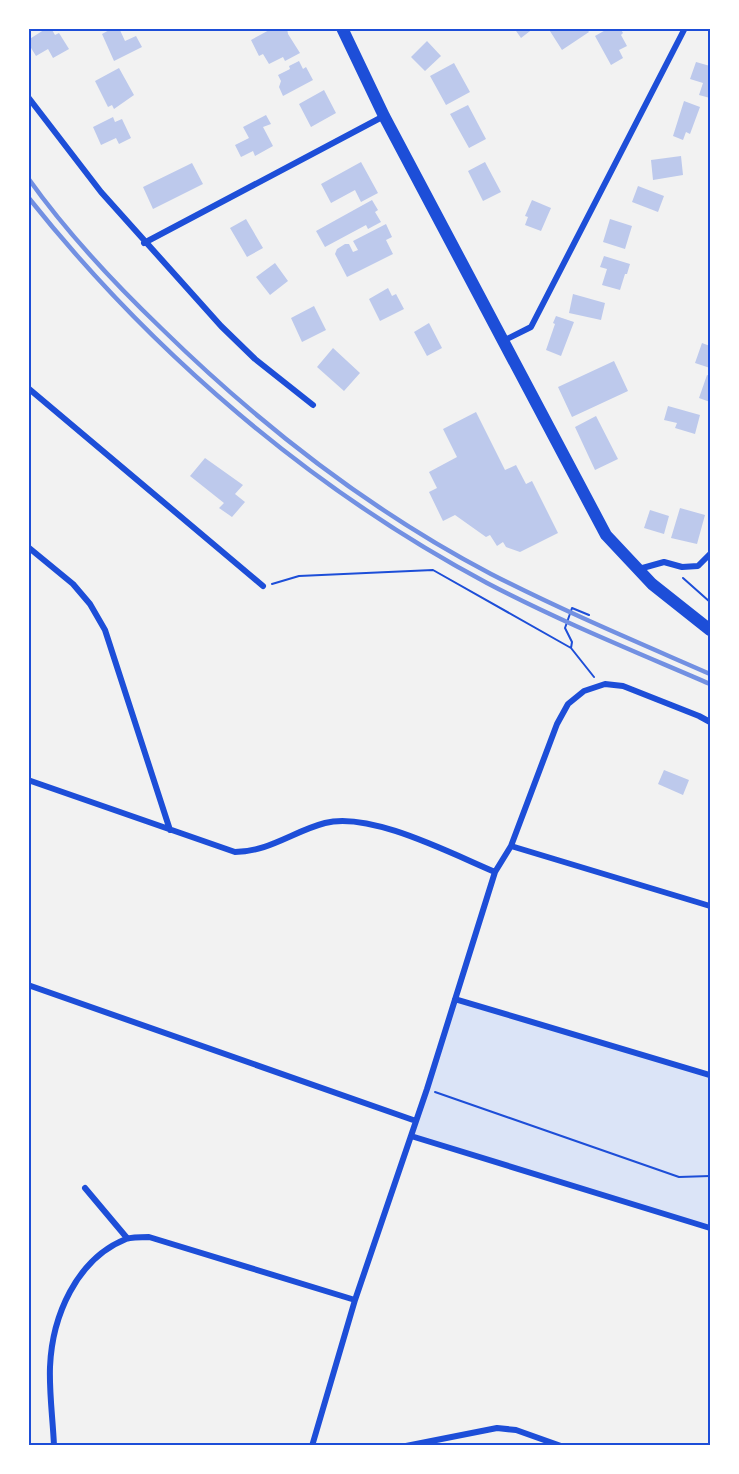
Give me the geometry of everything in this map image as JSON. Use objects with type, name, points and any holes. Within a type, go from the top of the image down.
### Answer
[{"type":"main road","points":[[342,28],[384,116],[606,535],[651,584],[711,630]]},
{"type":"street","points":[[503,341],[531,327],[685,28]]},
{"type":"street","points":[[28,97],[101,192],[220,326],[246,351],[313,405]]},
{"type":"street","points":[[144,243],[384,116]]},
{"type":"street","points":[[28,388],[263,586]]},
{"type":"street","points":[[28,546],[73,584],[90,604],[105,630],[170,830]]},
{"type":"street","points":[[638,569],[664,562],[682,567],[698,566],[711,554]]},
{"type":"street","points":[[312,1446],[355,1300],[427,1089],[495,872],[511,846],[557,724],[568,704],[584,691],[601,685],[623,686],[711,722]]},
{"type":"street","points":[[28,780],[235,852],[262,849],[324,823],[337,820],[359,821],[385,827],[495,872]]},
{"type":"street","points":[[511,846],[711,906]]},
{"type":"street","points":[[28,984],[416,1121]]},
{"type":"street","points":[[455,999],[711,1075]]},
{"type":"street","points":[[411,1136],[711,1228]]},
{"type":"street","points":[[86,1188],[127,1238]]},
{"type":"street","points":[[54,1446],[50,1366],[57,1324],[67,1297],[82,1273],[104,1251],[127,1238],[149,1237],[355,1300]]},
{"type":"street","points":[[406,1446],[497,1428],[516,1430],[561,1446]]},
{"type":"path","points":[[682,567],[680,575],[711,602]]},
{"type":"path","points":[[263,586],[299,576],[433,570],[571,648],[601,685]]},
{"type":"path","points":[[571,648],[572,642],[565,628],[572,608],[589,615]]},
{"type":"path","points":[[427,1089],[679,1177],[711,1176]]},
{"type":"shaded area","points":[[455,999],[710,1075],[710,1228],[411,1136]]},
{"type":"building","points":[[47,28],[51,28],[55,35],[59,33],[69,49],[53,58],[48,49],[36,56],[28,43],[28,40]]},
{"type":"building","points":[[113,28],[119,28],[125,41],[136,36],[142,47],[114,61],[102,34]]},
{"type":"building","points":[[273,28],[287,28],[288,34],[300,53],[285,61],[283,57],[269,64],[263,54],[259,56],[251,40]]},
{"type":"building","points":[[514,28],[534,28],[521,38]]},
{"type":"building","points":[[548,28],[586,28],[589,32],[562,50]]},
{"type":"building","points":[[609,28],[620,28],[627,46],[619,50],[623,58],[611,65],[595,36]]},
{"type":"building","points":[[427,41],[441,56],[425,71],[411,57]]},
{"type":"building","points":[[299,61],[303,69],[306,67],[313,80],[283,96],[279,87],[281,81],[278,75]]},
{"type":"building","points":[[696,62],[710,66],[710,98],[699,95],[703,83],[690,79]]},
{"type":"building","points":[[454,63],[470,92],[446,105],[430,76]]},
{"type":"building","points":[[119,68],[134,95],[114,109],[112,105],[108,107],[95,81]]},
{"type":"building","points":[[324,90],[336,113],[311,127],[299,104]]},
{"type":"building","points":[[684,101],[700,107],[690,134],[686,132],[683,140],[673,136]]},
{"type":"building","points":[[468,105],[486,139],[469,148],[450,114]]},
{"type":"building","points":[[266,115],[271,124],[263,127],[273,146],[255,156],[253,151],[241,157],[235,145],[249,138],[243,127]]},
{"type":"building","points":[[113,117],[115,122],[122,119],[131,138],[119,144],[116,138],[101,145],[93,127]]},
{"type":"building","points":[[681,156],[683,175],[653,180],[651,160]]},
{"type":"building","points":[[361,162],[378,193],[361,202],[355,190],[331,203],[321,184]]},
{"type":"building","points":[[485,162],[501,192],[483,201],[468,171]]},
{"type":"building","points":[[192,163],[203,184],[153,209],[143,187]]},
{"type":"building","points":[[638,186],[664,196],[658,212],[632,202]]},
{"type":"building","points":[[372,200],[381,222],[368,229],[366,225],[325,247],[316,231]]},
{"type":"building","points":[[532,200],[551,208],[541,231],[525,225],[528,217],[525,216]]},
{"type":"building","points":[[246,219],[263,248],[247,257],[230,228]]},
{"type":"building","points":[[610,219],[632,226],[625,249],[603,242]]},
{"type":"building","points":[[386,224],[392,237],[386,240],[393,254],[347,277],[335,254],[337,249],[349,244],[353,252],[358,250],[353,241]]},
{"type":"building","points":[[604,256],[630,264],[620,290],[602,285],[607,269],[600,267]]},
{"type":"building","points":[[275,263],[288,281],[270,295],[256,277]]},
{"type":"building","points":[[388,288],[392,296],[396,294],[404,309],[380,321],[369,299]]},
{"type":"building","points":[[573,294],[605,303],[601,320],[569,313]]},
{"type":"building","points":[[314,306],[326,330],[302,342],[291,318]]},
{"type":"building","points":[[556,316],[574,322],[561,356],[546,350]]},
{"type":"building","points":[[429,323],[442,348],[427,356],[414,332]]},
{"type":"building","points":[[702,343],[710,346],[710,368],[695,363]]},
{"type":"building","points":[[333,348],[360,373],[344,391],[317,367]]},
{"type":"building","points":[[614,361],[628,391],[572,417],[558,387]]},
{"type":"building","points":[[707,375],[710,376],[710,402],[699,398]]},
{"type":"building","points":[[668,406],[700,415],[695,434],[675,428],[677,423],[664,420]]},
{"type":"building","points":[[476,412],[505,470],[516,465],[526,484],[532,481],[558,533],[520,552],[506,547],[503,542],[497,546],[490,535],[486,537],[455,515],[443,521],[429,492],[437,488],[429,472],[457,457],[443,429]]},
{"type":"building","points":[[596,416],[618,459],[595,470],[575,427]]},
{"type":"building","points":[[205,458],[243,485],[235,494],[245,502],[232,517],[219,508],[224,503],[190,476]]},
{"type":"building","points":[[680,508],[705,515],[697,544],[671,538]]},
{"type":"building","points":[[650,510],[669,516],[664,534],[644,528]]},
{"type":"building","points":[[664,770],[689,780],[683,795],[658,784]]},
{"type":"railway","points":[[28,178],[75,238],[143,311],[198,364],[317,463],[402,522],[491,574],[710,674]]},
{"type":"railway","points":[[28,197],[76,255],[181,363],[297,461],[358,505],[422,546],[514,597],[710,684]]}]
